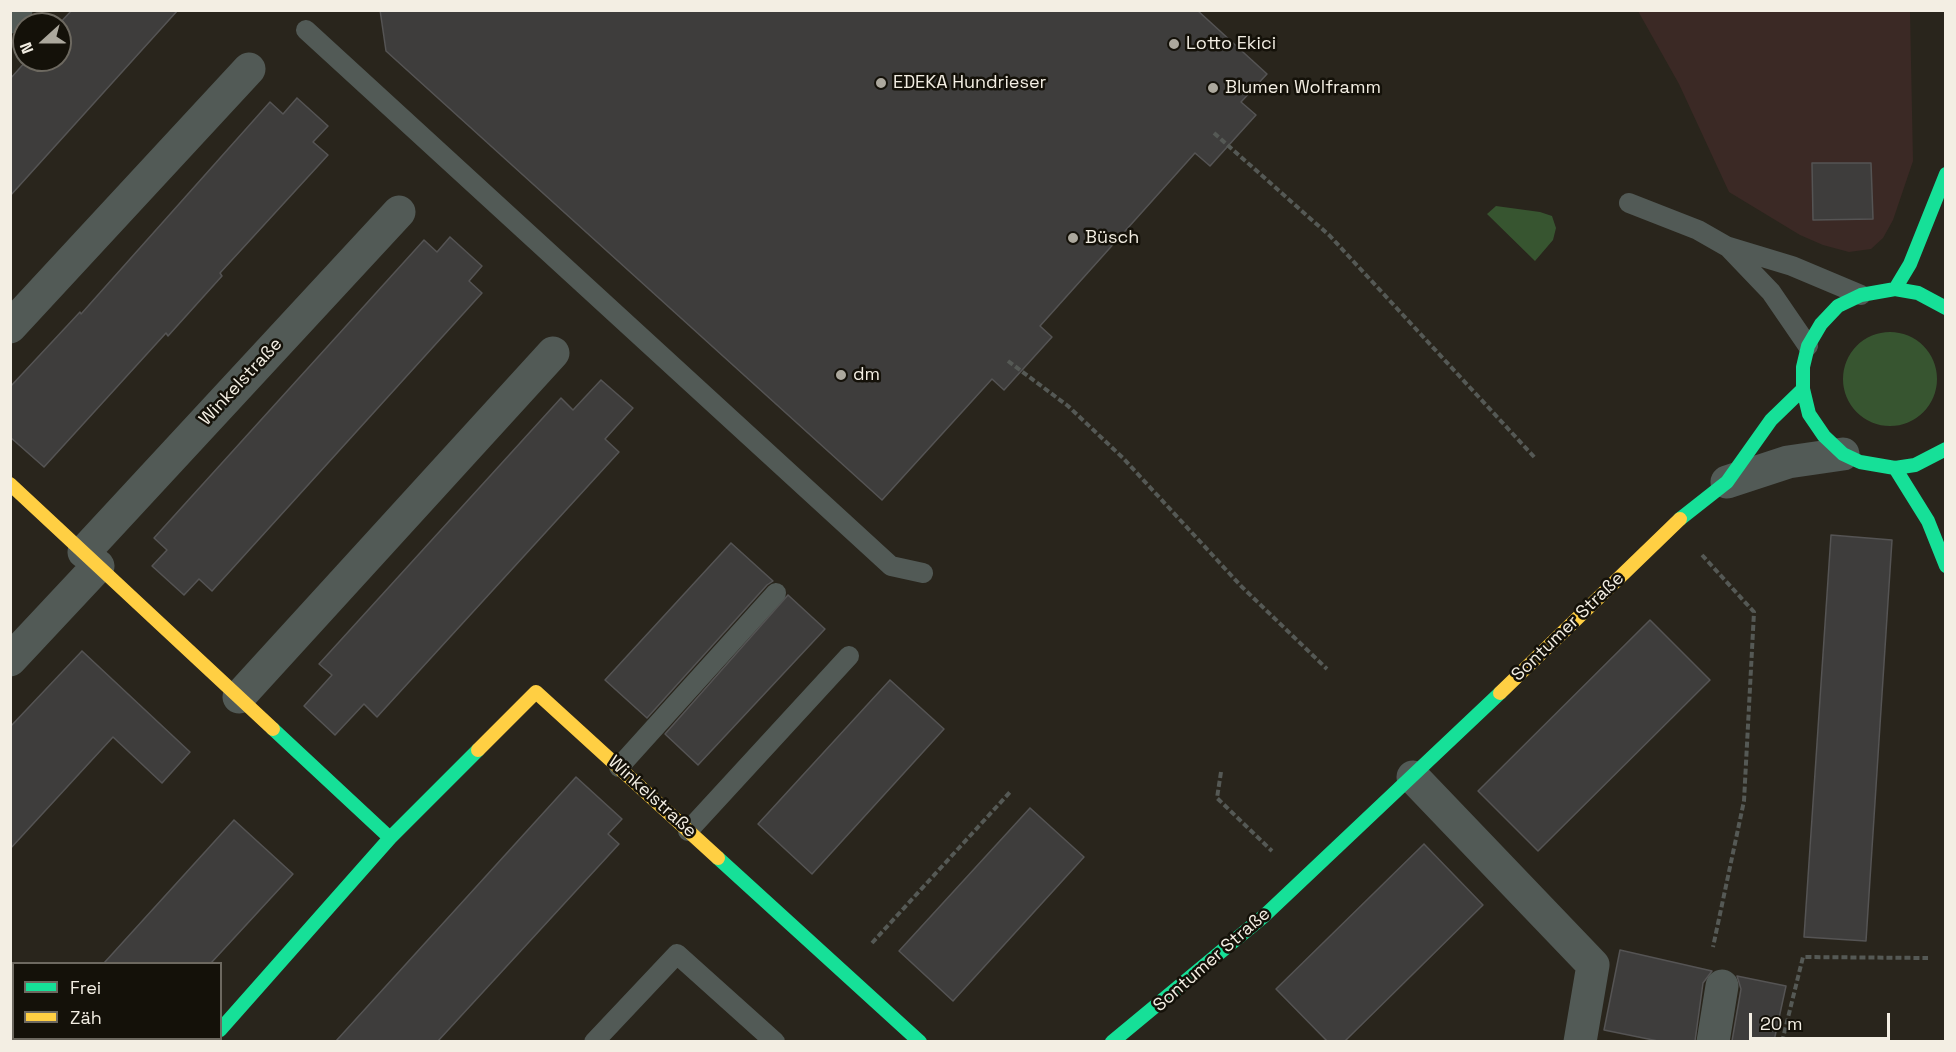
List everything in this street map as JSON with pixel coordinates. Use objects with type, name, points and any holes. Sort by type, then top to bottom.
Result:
[{"type":"street","points":[[10,17],[16,10]]},
{"type":"street","points":[[10,327],[249,69]]},
{"type":"street","points":[[1895,290],[1910,264],[1946,174]]},
{"type":"street","name":"Winkelstraße","points":[[10,660],[91,559],[399,212]]},
{"type":"street","points":[[1946,308],[1918,293],[1895,290],[1861,295],[1838,306],[1821,324],[1808,346],[1803,367],[1803,389],[1809,414],[1824,436],[1843,454],[1877,467],[1894,468],[1915,465],[1946,449]]},
{"type":"street","points":[[239,697],[553,352]]},
{"type":"street","name":"Sontumer Straße","points":[[1112,1041],[1246,932],[1413,777],[1683,516],[1727,482],[1771,420],[1803,389]]},
{"type":"street","name":"Sontumer Straße","points":[[1727,482],[1788,462],[1843,454]]},
{"type":"street","points":[[1894,468],[1928,521],[1946,566]]},
{"type":"street","points":[[10,484],[390,838]]},
{"type":"street","name":"Winkelstraße","points":[[222,1028],[390,838],[536,692],[920,1041]]},
{"type":"street","points":[[1413,777],[1593,965],[1580,1041]]},
{"type":"street","points":[[1713,1041],[1722,986]]},
{"type":"lane","points":[[306,30],[891,566],[923,573]]},
{"type":"lane","points":[[1629,203],[1698,230],[1726,246],[1792,266],[1861,295]]},
{"type":"lane","points":[[1726,246],[1771,292],[1808,346]]},
{"type":"lane","points":[[619,767],[777,593]]},
{"type":"lane","points":[[688,831],[849,656]]},
{"type":"lane","points":[[594,1041],[677,954],[775,1041]]},
{"type":"path","points":[[1214,133],[1330,236],[1536,459]]},
{"type":"path","points":[[1008,361],[1068,406],[1123,458],[1241,586],[1328,669]]},
{"type":"path","points":[[1699,552],[1754,612],[1744,801],[1708,972],[1722,986]]},
{"type":"path","points":[[1221,772],[1217,798],[1273,853]]},
{"type":"path","points":[[845,973],[1011,791]]},
{"type":"path","points":[[1782,1041],[1803,957],[1928,958]]},
{"type":"shaded area","points":[[1638,11],[1910,11],[1913,161],[1893,220],[1883,238],[1871,249],[1849,252],[1823,245],[1800,235],[1729,192],[1679,84]]},
{"type":"green space","points":[[1496,206],[1540,212],[1552,216],[1556,228],[1553,240],[1535,261],[1487,214]]},
{"type":"green space","points":[[1890,332],[1908,336],[1923,346],[1933,361],[1937,379],[1933,397],[1923,412],[1908,422],[1890,426],[1872,422],[1857,412],[1847,397],[1843,379],[1847,361],[1857,346],[1872,336]]},
{"type":"building","points":[[72,10],[178,10],[10,196],[10,79],[16,72],[72,72],[72,12],[70,12]]},
{"type":"building","points":[[380,10],[1197,10],[1267,74],[1241,102],[1256,115],[1210,166],[1195,153],[1040,326],[1052,337],[1004,390],[992,379],[882,500],[386,51]]},
{"type":"building","points":[[297,98],[328,126],[313,142],[328,155],[220,273],[222,276],[168,336],[166,333],[44,467],[10,437],[10,387],[80,312],[81,314],[270,102],[283,114]]},
{"type":"building","points":[[1812,163],[1871,163],[1873,219],[1813,220]]},
{"type":"building","points":[[450,237],[482,266],[469,281],[482,293],[212,591],[199,579],[184,595],[152,566],[167,550],[154,538],[424,240],[437,252]]},
{"type":"building","points":[[601,380],[633,408],[605,439],[619,452],[377,717],[364,704],[335,735],[304,706],[332,675],[319,664],[561,398],[573,410]]},
{"type":"building","points":[[1831,535],[1892,540],[1866,941],[1804,937]]},
{"type":"building","points":[[731,543],[773,581],[647,718],[605,680]]},
{"type":"building","points":[[788,595],[825,629],[698,765],[665,734]]},
{"type":"building","points":[[1650,620],[1710,680],[1538,851],[1478,791]]},
{"type":"building","points":[[82,651],[190,752],[162,783],[113,737],[10,849],[10,727]]},
{"type":"building","points":[[890,680],[944,729],[812,874],[758,824]]},
{"type":"building","points":[[576,777],[622,819],[608,834],[619,844],[438,1041],[336,1041]]},
{"type":"building","points":[[1030,808],[1084,857],[953,1001],[899,951]]},
{"type":"building","points":[[234,820],[293,874],[212,962],[105,962]]},
{"type":"building","points":[[1424,844],[1483,905],[1345,1041],[1327,1041],[1276,989]]},
{"type":"building","points":[[1620,950],[1712,971],[1703,983],[1695,1041],[1658,1041],[1604,1030]]},
{"type":"building","points":[[1737,976],[1786,986],[1774,1041],[1732,1041],[1741,989]]},
{"type":"traffic: fast","points":[[1895,289],[1910,264],[1946,174]]},
{"type":"traffic: fast","points":[[1946,308],[1918,293],[1895,289],[1861,295],[1838,306],[1821,324],[1808,346],[1803,367],[1803,389],[1809,414],[1824,436],[1843,454],[1860,462],[1895,468],[1915,465],[1946,449]]},
{"type":"traffic: fast","points":[[1680,519],[1727,482],[1771,420],[1803,389]]},
{"type":"traffic: fast","points":[[1895,468],[1928,521],[1946,566]]},
{"type":"traffic: fast","points":[[1112,1042],[1264,916],[1500,693]]},
{"type":"traffic: fast","points":[[273,729],[390,838]]},
{"type":"traffic: fast","points":[[222,1028],[390,838],[478,750]]},
{"type":"traffic: fast","points":[[718,858],[920,1042]]},
{"type":"traffic: slow","points":[[10,484],[273,729]]},
{"type":"traffic: slow","points":[[1500,693],[1680,519]]},
{"type":"traffic: slow","points":[[478,750],[536,692],[718,858]]},
{"type":"place","name":"Lotto Ekici","points":[[1174,44]]},
{"type":"place","name":"EDEKA Hundrieser","points":[[881,83]]},
{"type":"place","name":"Blumen Wolframm","points":[[1213,88]]},
{"type":"place","name":"Büsch","points":[[1073,238]]},
{"type":"place","name":"dm","points":[[841,375]]}]
